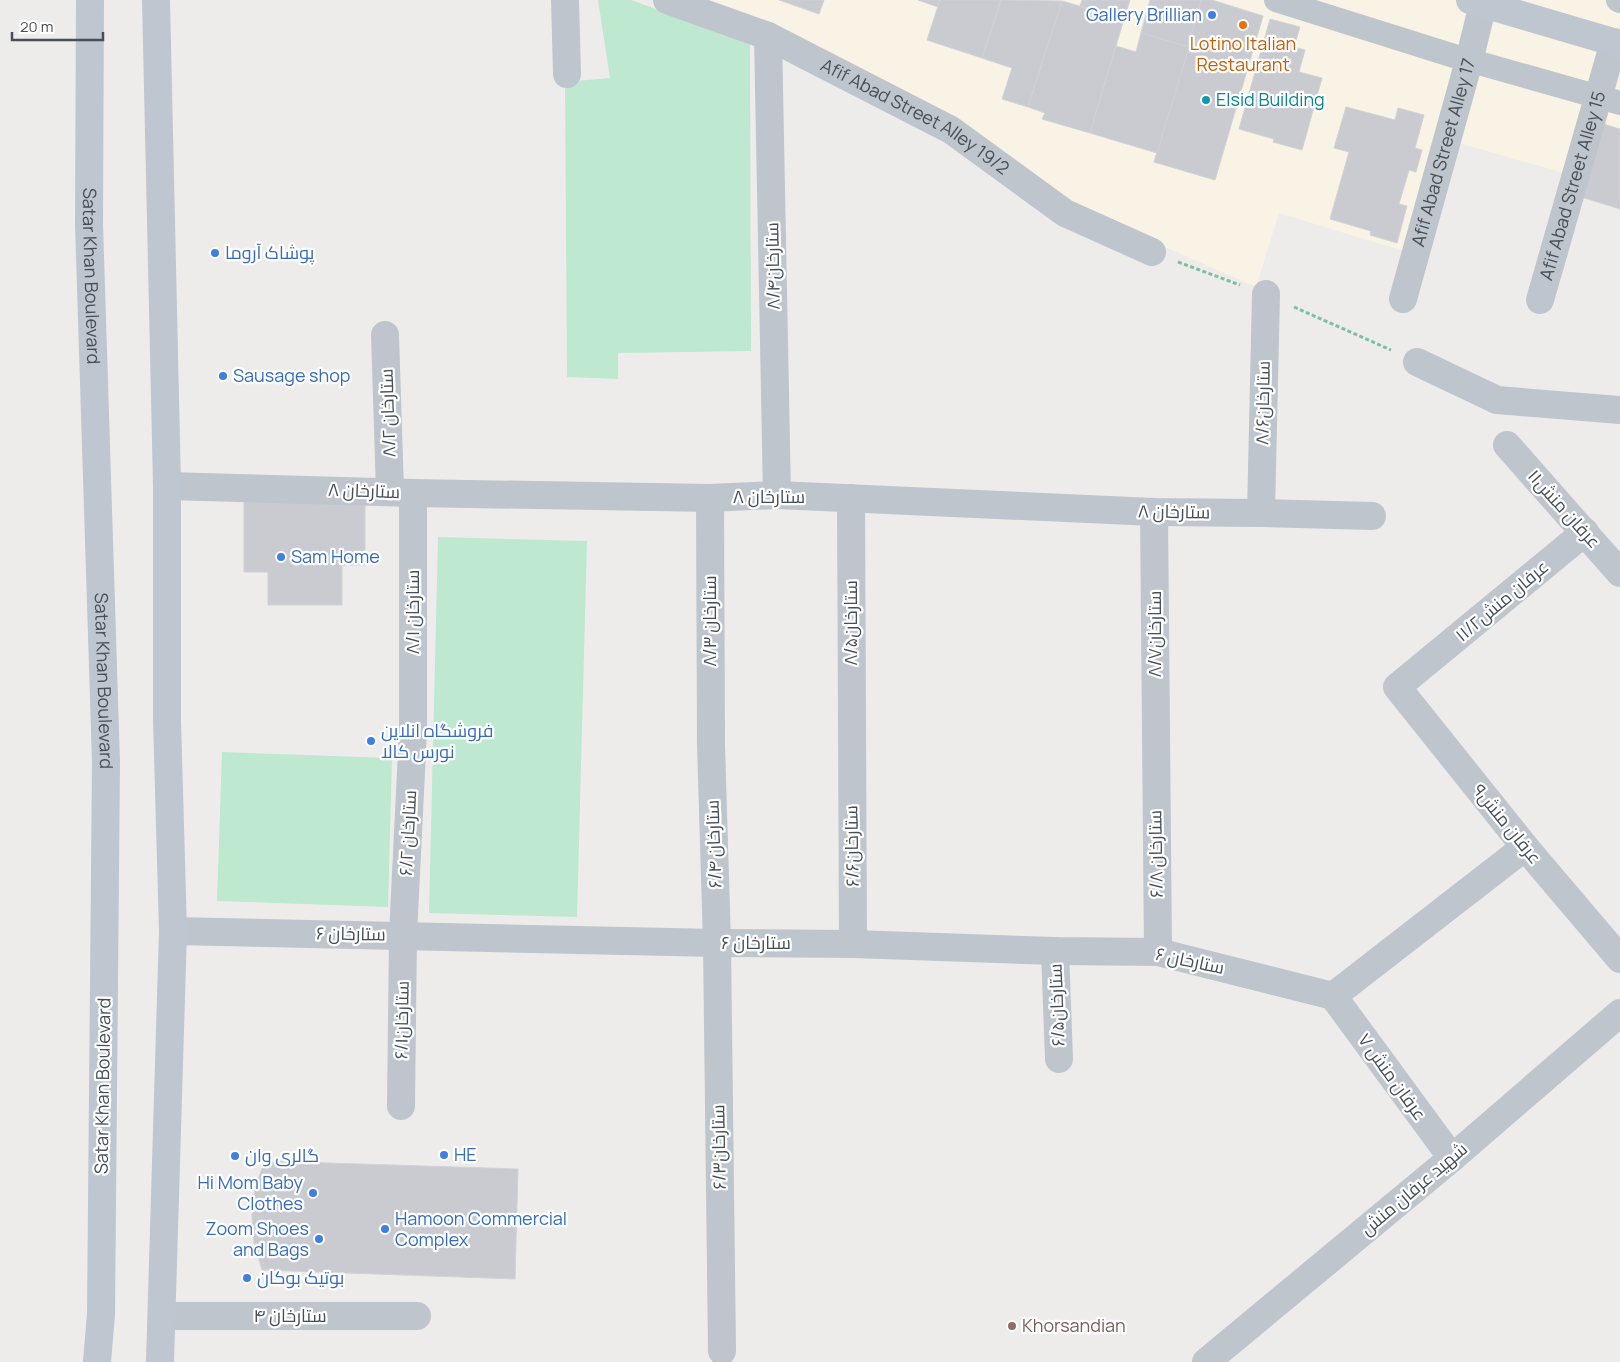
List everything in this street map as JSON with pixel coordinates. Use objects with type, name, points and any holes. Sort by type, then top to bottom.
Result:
[{"type":"main road","name":"Satar Khan Boulevard","points":[[90,0],[89,224],[106,762],[101,1314],[97,1362]]},
{"type":"main road","points":[[156,0],[167,486],[167,720],[173,932],[160,1362]]},
{"type":"main road","points":[[1477,2],[1617,43]]},
{"type":"street","points":[[565,0],[567,74]]},
{"type":"street","name":"Afif Abad Street Alley 19/2","points":[[667,0],[768,36],[951,130],[1065,213],[1152,252]]},
{"type":"street","points":[[1276,0],[1469,61],[1609,100]]},
{"type":"street","name":"Afif Abad Street Alley 17","points":[[1403,299],[1469,61],[1477,2]]},
{"type":"street","name":"ستارخان۸/۴","points":[[768,36],[777,495]]},
{"type":"street","name":"Afif Abad Street Alley 15","points":[[1540,300],[1609,100],[1617,43]]},
{"type":"street","name":"ستارخان۸/۶","points":[[1261,513],[1266,294]]},
{"type":"street","name":"ستارخان ۸/۲","points":[[385,335],[402,492]]},
{"type":"street","points":[[1417,362],[1497,400],[1620,410]]},
{"type":"street","name":"عرفان منش۱۱","points":[[1507,445],[1620,573]]},
{"type":"street","name":"ستارخان ۸","points":[[167,486],[710,498],[777,495],[1154,512],[1372,516]]},
{"type":"street","name":"ستارخان ۸/۱","points":[[402,492],[413,731]]},
{"type":"street","name":"ستارخان ۸/۳","points":[[710,498],[710,745]]},
{"type":"street","name":"ستارخان۸/۵","points":[[851,498],[851,748]]},
{"type":"street","name":"ستارخان۸/۷","points":[[1154,512],[1155,755]]},
{"type":"street","name":"عرفان منش۱۱/۲","points":[[1397,687],[1585,532]]},
{"type":"street","name":"عرفان منش۹","points":[[1397,687],[1524,847],[1620,959]]},
{"type":"street","name":"ستارخان ۶/۲","points":[[403,935],[413,731]]},
{"type":"street","name":"ستارخان ۶/۴","points":[[710,745],[717,943]]},
{"type":"street","name":"ستارخان۶/۶","points":[[851,748],[853,944]]},
{"type":"street","name":"ستارخان ۶/۸","points":[[1155,755],[1158,952]]},
{"type":"street","points":[[1333,996],[1524,847]]},
{"type":"street","name":"ستارخان ۶","points":[[173,932],[853,944],[1055,951],[1158,952],[1333,996]]},
{"type":"street","name":"ستارخان۶/۱","points":[[401,1106],[403,935]]},
{"type":"street","name":"ستارخان۶/۳","points":[[717,943],[722,1350]]},
{"type":"street","name":"ستارخان۶/۵","points":[[1055,951],[1059,1059]]},
{"type":"street","name":"عرفان منش ۷","points":[[1333,996],[1452,1158]]},
{"type":"street","name":"شهید عرفان منش","points":[[1206,1362],[1452,1158],[1620,1013]]},
{"type":"street","name":"۴ ستارخان","points":[[162,1316],[418,1316]]},
{"type":"shaded area","points":[[673,0],[1620,0],[1620,209],[1581,197],[1564,173],[1459,143],[1420,256],[1279,213],[1256,287],[1065,203]]},
{"type":"green space","points":[[598,0],[631,0],[750,43],[751,351],[618,353],[618,379],[567,377],[565,82],[610,78]]},
{"type":"green space","points":[[438,537],[587,541],[577,917],[429,913]]},
{"type":"green space","points":[[222,752],[392,758],[388,907],[217,901]]},
{"type":"building","points":[[779,0],[824,0],[819,14]]},
{"type":"building","points":[[918,0],[940,0],[938,7]]},
{"type":"building","points":[[940,0],[1001,0],[982,58],[927,40]]},
{"type":"building","points":[[1001,0],[1062,1],[1028,107],[1002,99],[1012,68],[982,58]]},
{"type":"building","points":[[1082,0],[1130,0],[1124,19],[1080,6]]},
{"type":"building","points":[[1150,0],[1201,0],[1189,47],[1141,33]]},
{"type":"building","name":"Elsid Building","points":[[1201,0],[1212,0],[1263,16],[1215,180],[1154,162]]},
{"type":"building","points":[[1062,1],[1124,19],[1090,133],[1042,119],[1045,113],[1028,107]]},
{"type":"building","points":[[1270,19],[1300,27],[1294,47],[1305,50],[1299,72],[1322,78],[1302,150],[1273,142],[1274,139],[1239,129]]},
{"type":"building","points":[[1141,33],[1189,47],[1157,153],[1090,133],[1116,46],[1136,52]]},
{"type":"building","points":[[1346,107],[1395,120],[1398,108],[1424,115],[1415,148],[1422,150],[1416,172],[1409,170],[1399,204],[1407,206],[1397,243],[1370,235],[1371,231],[1330,219],[1349,152],[1334,148]]},
{"type":"building","points":[[1603,124],[1620,129],[1620,209],[1581,197]]},
{"type":"building","points":[[244,502],[365,502],[365,565],[342,565],[342,605],[268,605],[268,572],[244,572]]},
{"type":"building","name":"Hamoon Commercial Complex","points":[[265,1161],[518,1169],[515,1279],[262,1270],[254,1243],[252,1215],[255,1187]]},
{"type":"place","name":"Gallery Brillian","points":[[1212,15]]},
{"type":"place","name":"Lotino Italian Restaurant","points":[[1243,25]]},
{"type":"place","name":"Elsid Building","points":[[1206,100]]},
{"type":"place","name":"پوشاک آروما","points":[[215,253]]},
{"type":"place","name":"Sausage shop","points":[[223,376]]},
{"type":"place","name":"Sam Home","points":[[281,557]]},
{"type":"place","name":"فروشگاه انلاین نورس کالا","points":[[371,741]]},
{"type":"place","name":"HE","points":[[444,1155]]},
{"type":"place","name":"گالری وان","points":[[235,1156]]},
{"type":"place","name":"Hi Mom Baby Clothes","points":[[313,1193]]},
{"type":"place","name":"Hamoon Commercial Complex","points":[[385,1229]]},
{"type":"place","name":"Zoom Shoes and Bags","points":[[319,1239]]},
{"type":"place","name":"بوتیک بوکان","points":[[247,1278]]},
{"type":"place","name":"Khorsandian","points":[[1012,1326]]}]
